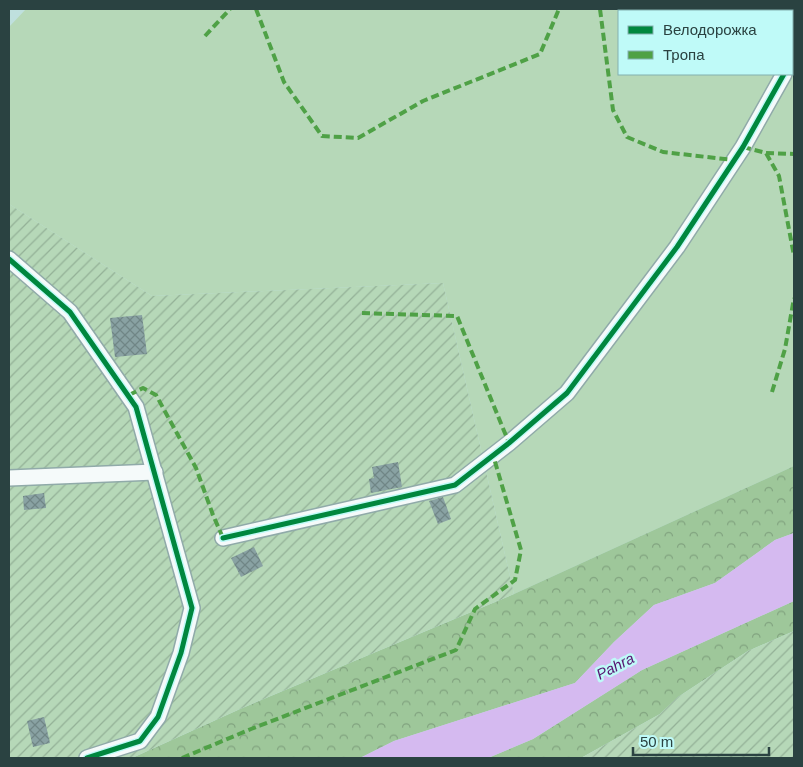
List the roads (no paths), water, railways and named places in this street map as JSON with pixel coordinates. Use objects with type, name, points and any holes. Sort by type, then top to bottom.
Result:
[{"type":"street","points":[[223,538],[455,485],[509,443],[567,393],[677,247],[743,147],[783,75]]},
{"type":"street","points":[[9,259],[70,312],[136,406],[192,608],[181,653],[158,717],[140,741],[87,758]]},
{"type":"street","points":[[9,478],[155,472]]},
{"type":"water","name":"Pahra","points":[[794,533],[794,601],[642,670],[533,739],[488,758],[360,758],[394,741],[575,683],[614,642],[654,605],[715,583],[775,540]]}]
